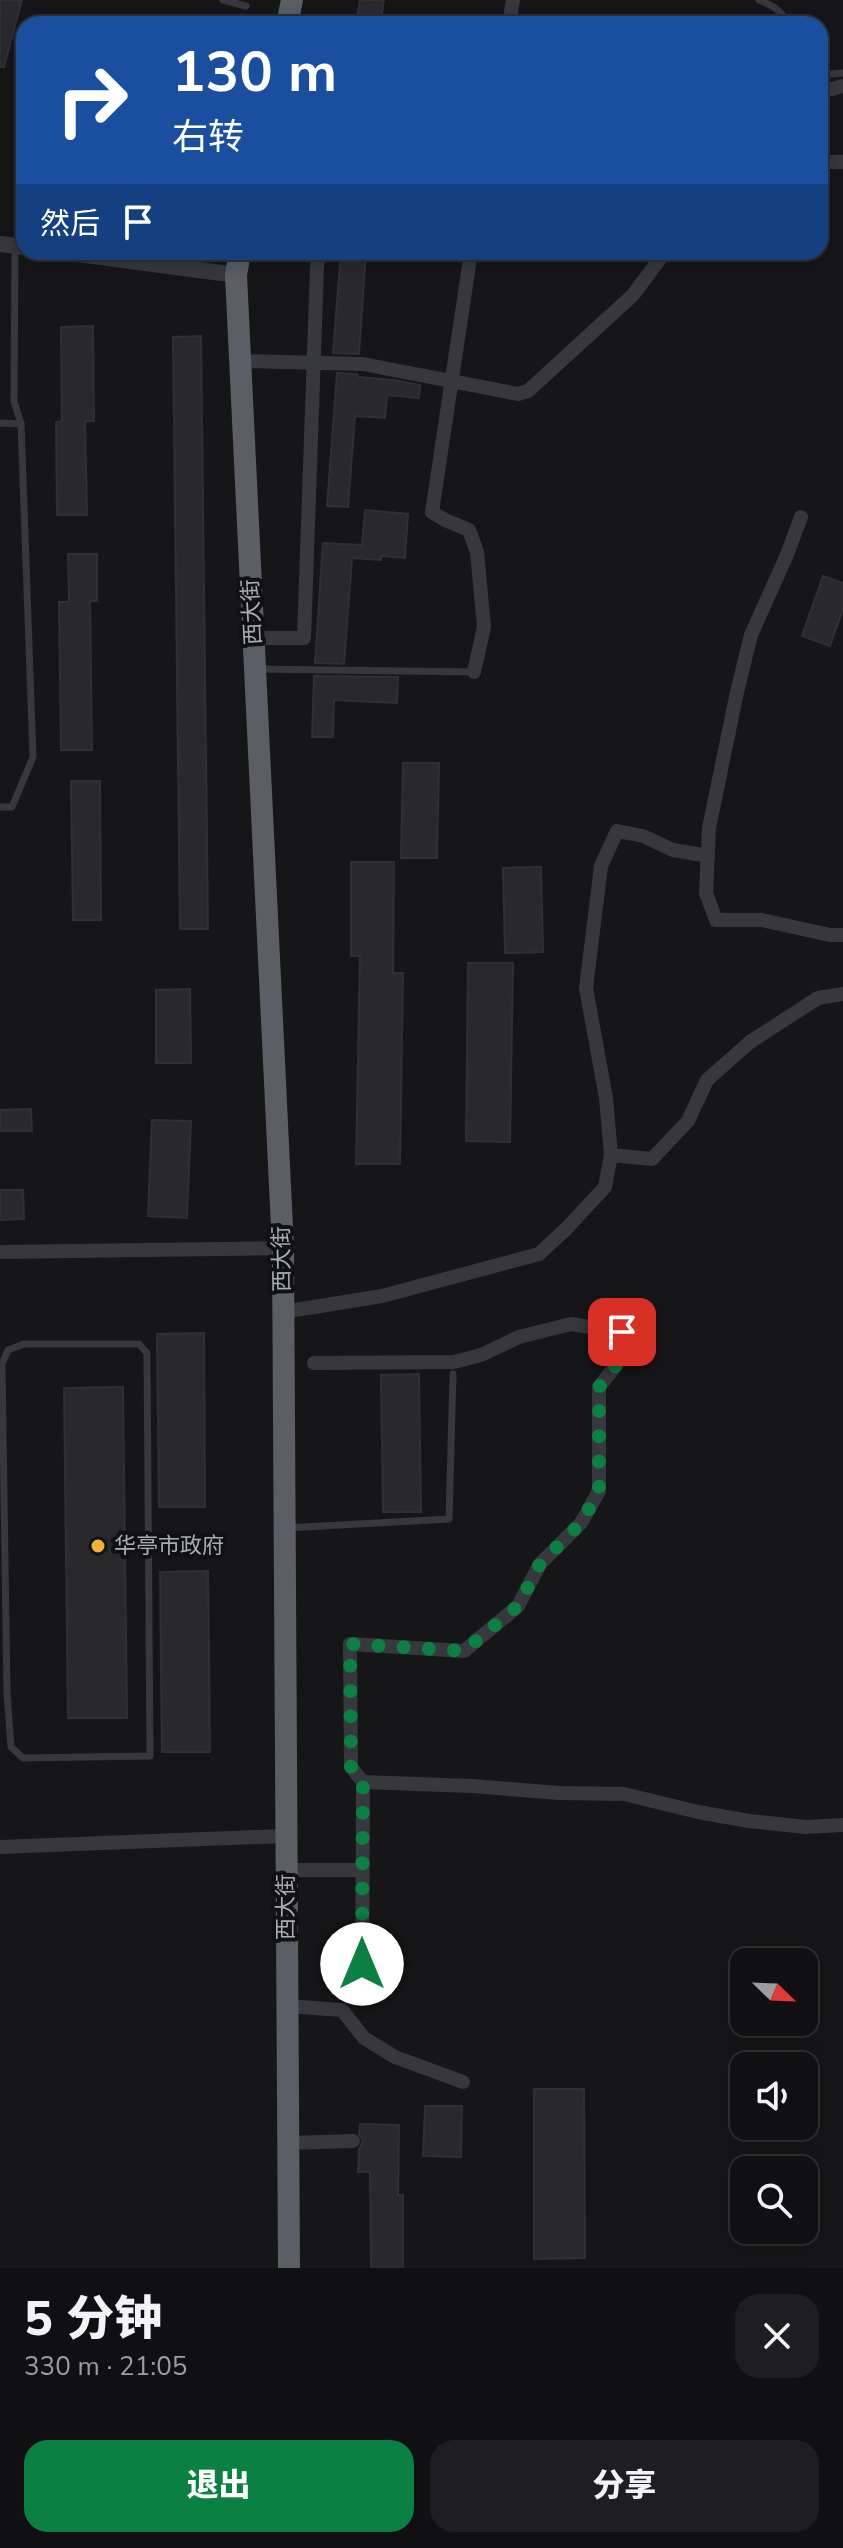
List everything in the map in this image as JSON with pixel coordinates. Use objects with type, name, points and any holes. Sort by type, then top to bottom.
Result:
[{"type":"highway","name":"西大街","points":[[239,260],[236,275],[283,1248],[289,2268]]},
{"type":"street","points":[[123,260],[236,275]]},
{"type":"street","points":[[253,638],[304,638],[319,260]]},
{"type":"street","points":[[470,260],[432,512],[469,530],[477,552],[484,627],[474,672]]},
{"type":"street","points":[[240,361],[363,364],[518,394],[528,391],[633,295],[659,260]]},
{"type":"street","points":[[801,517],[751,635],[709,828],[706,893],[716,920],[762,920],[843,935]]},
{"type":"street","points":[[283,1312],[382,1296],[539,1254],[566,1229],[605,1187],[611,1155],[606,1098],[586,988],[601,866],[617,831],[643,836],[673,850],[708,856]]},
{"type":"street","points":[[611,1155],[652,1159],[688,1121],[707,1080],[750,1042],[818,998],[843,994]]},
{"type":"street","points":[[0,1252],[283,1248]]},
{"type":"street","points":[[314,1363],[454,1362],[481,1355],[519,1337],[571,1324],[622,1332],[627,1344],[621,1359],[599,1387],[599,1491],[581,1523],[540,1564],[518,1606],[464,1651],[350,1644],[351,1767],[363,1782],[362,1995]]},
{"type":"street","points":[[363,1782],[624,1794],[749,1821],[806,1827],[843,1825]]},
{"type":"street","points":[[0,1847],[285,1836]]},
{"type":"street","points":[[286,1870],[362,1870]]},
{"type":"street","points":[[287,2006],[342,2010],[364,2038],[395,2057],[463,2082]]},
{"type":"street","points":[[288,2143],[353,2141]]},
{"type":"lane","points":[[223,0],[246,6]]},
{"type":"lane","points":[[759,0],[774,6],[783,16]]},
{"type":"lane","points":[[0,807],[12,807],[33,757],[21,424],[14,401],[13,245]]},
{"type":"lane","points":[[0,423],[21,424]]},
{"type":"lane","points":[[255,668],[474,672]]},
{"type":"lane","points":[[24,1344],[139,1344],[147,1353],[150,1756],[23,1758],[11,1747],[4,1692],[0,1413],[2,1364],[8,1350],[24,1344]]},
{"type":"lane","points":[[284,1528],[449,1519],[453,1374]]},
{"type":"building","points":[[0,0],[22,0],[4,67],[0,67]]},
{"type":"building","points":[[360,0],[384,0],[381,16],[357,16]]},
{"type":"building","points":[[340,260],[365,260],[359,354],[333,353]]},
{"type":"building","points":[[93,326],[94,421],[85,421],[87,515],[57,515],[56,422],[62,421],[61,327]]},
{"type":"building","points":[[201,336],[208,929],[180,929],[173,337]]},
{"type":"building","points":[[337,373],[420,385],[419,398],[387,395],[385,418],[355,416],[348,507],[327,506]]},
{"type":"building","points":[[365,510],[408,514],[405,558],[352,558],[344,664],[315,663],[323,543],[362,545]]},
{"type":"building","points":[[68,554],[97,554],[97,601],[90,601],[92,750],[61,750],[59,602],[69,602]]},
{"type":"building","points":[[823,576],[843,583],[843,609],[830,646],[802,636]]},
{"type":"building","points":[[314,676],[398,677],[397,703],[334,700],[333,737],[312,737]]},
{"type":"building","points":[[403,763],[439,763],[437,858],[401,858]]},
{"type":"building","points":[[71,781],[100,781],[101,920],[73,920]]},
{"type":"building","points":[[351,862],[394,862],[393,973],[403,973],[400,1164],[356,1164],[360,956],[351,956]]},
{"type":"building","points":[[541,867],[543,952],[505,953],[503,868]]},
{"type":"building","points":[[468,963],[513,963],[510,1142],[466,1141]]},
{"type":"building","points":[[190,989],[191,1063],[156,1063],[156,990]]},
{"type":"building","points":[[31,1109],[32,1131],[0,1131],[0,1110]]},
{"type":"building","points":[[152,1120],[191,1121],[187,1218],[148,1216]]},
{"type":"building","points":[[0,1190],[23,1190],[24,1219],[0,1220]]},
{"type":"building","points":[[204,1333],[205,1507],[159,1507],[157,1334]]},
{"type":"building","points":[[419,1374],[421,1512],[383,1512],[381,1375]]},
{"type":"building","points":[[123,1387],[127,1718],[68,1718],[64,1388]]},
{"type":"building","points":[[208,1571],[210,1752],[162,1752],[160,1572]]},
{"type":"building","points":[[534,2089],[584,2089],[585,2258],[534,2259]]},
{"type":"building","points":[[425,2106],[462,2106],[461,2157],[423,2156]]},
{"type":"building","points":[[360,2124],[399,2125],[398,2195],[403,2195],[403,2268],[371,2268],[370,2172],[358,2172],[359,2149],[363,2141],[359,2134]]},
{"type":"place","name":"华亭市政府","points":[[98,1546]]},
{"type":"route","points":[[362,1964],[363,1782],[351,1767],[350,1644],[464,1651],[518,1606],[540,1564],[581,1523],[599,1491],[599,1387],[621,1359],[627,1344],[622,1332]]}]
